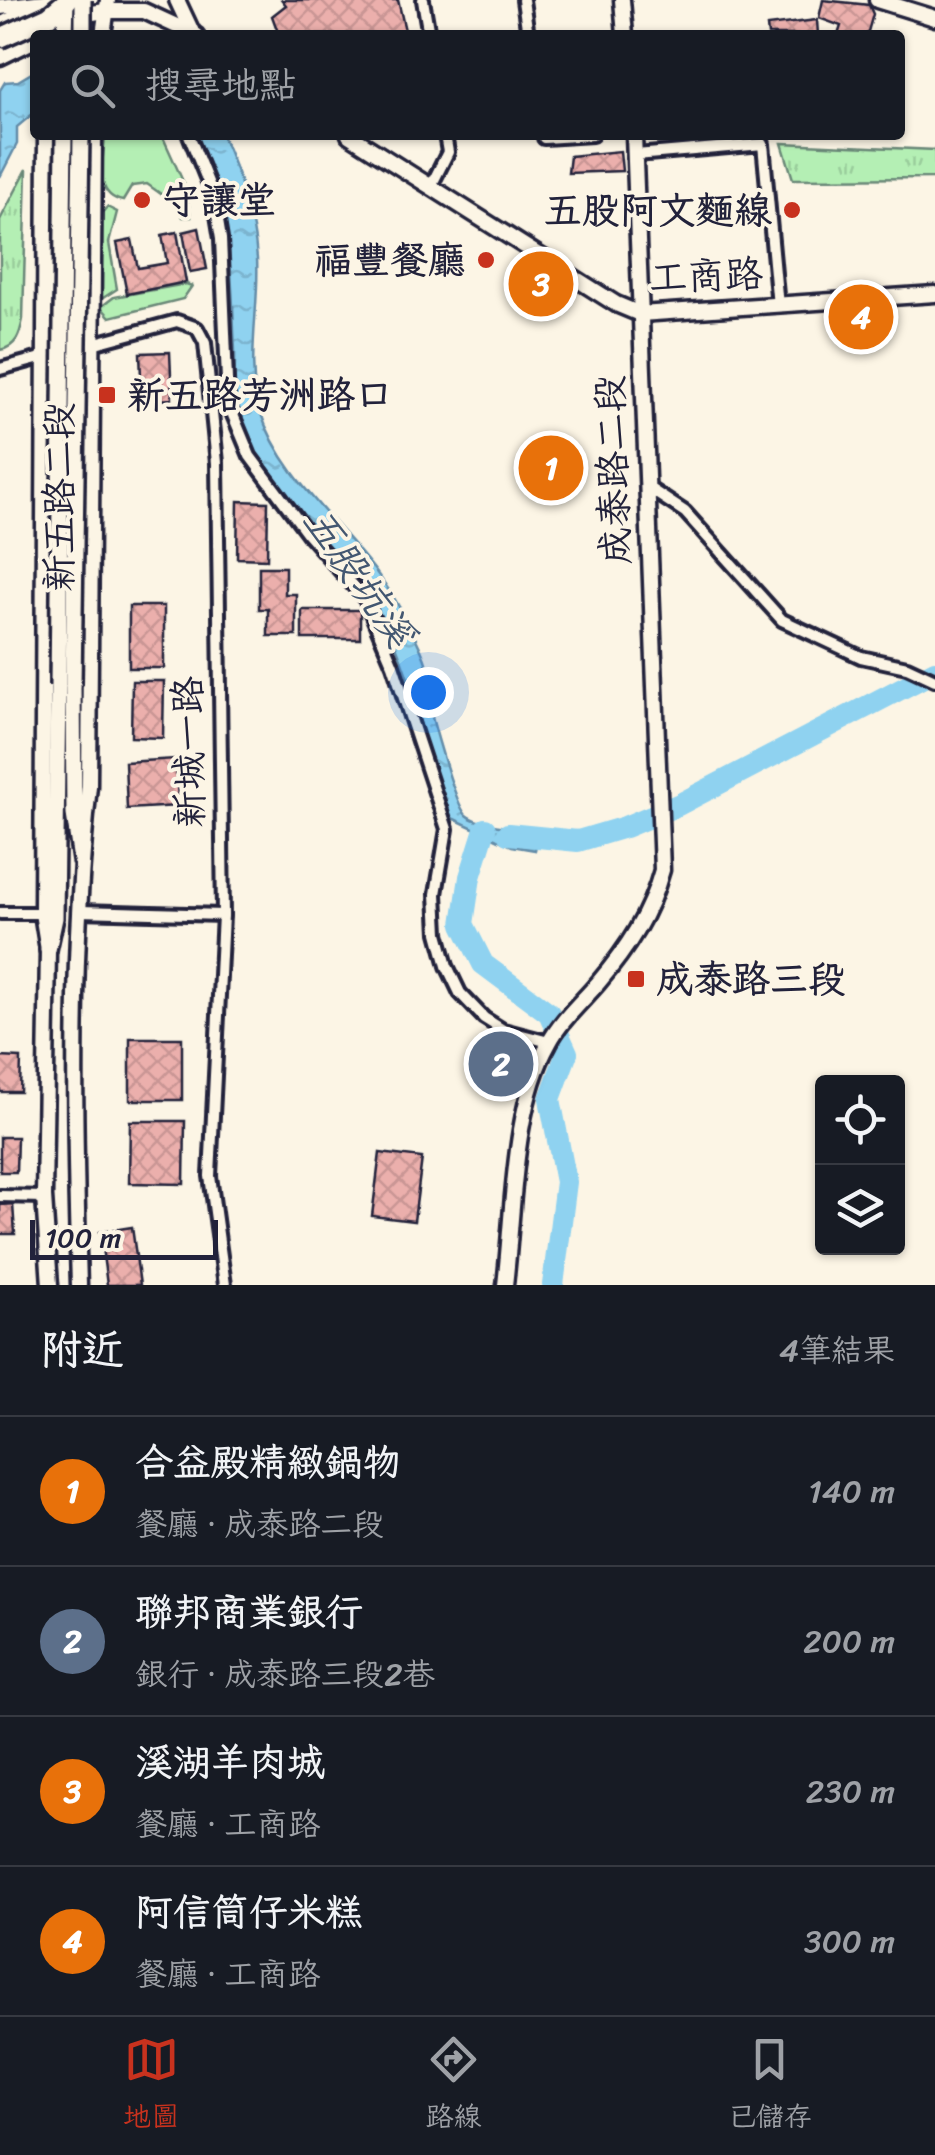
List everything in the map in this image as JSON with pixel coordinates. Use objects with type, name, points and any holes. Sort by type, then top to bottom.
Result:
[{"type":"highway","points":[[0,38],[50,16],[65,4]]},
{"type":"main road","points":[[83,0],[83,30]]},
{"type":"main road","points":[[177,0],[192,30]]},
{"type":"main road","points":[[622,0],[625,30]]},
{"type":"main road","points":[[877,0],[935,18]]},
{"type":"main road","points":[[0,7],[40,3],[107,6],[144,11],[187,30]]},
{"type":"main road","points":[[0,25],[40,3]]},
{"type":"main road","points":[[40,3],[42,30]]},
{"type":"main road","points":[[46,30],[65,4]]},
{"type":"main road","points":[[65,4],[66,30]]},
{"type":"main road","points":[[0,57],[30,42]]},
{"type":"main road","name":"新五路二段","points":[[46,140],[42,913],[48,950],[44,1198],[50,1285]]},
{"type":"main road","name":"新五路二段","points":[[64,140],[66,685],[80,860]]},
{"type":"main road","name":"新五路二段","points":[[48,950],[56,918],[66,685],[81,140]]},
{"type":"main road","name":"新五路二段","points":[[80,1285],[80,860],[88,786],[94,140]]},
{"type":"main road","name":"工商路","points":[[356,140],[616,304],[640,314],[935,294]]},
{"type":"main road","name":"成泰路二段","points":[[549,1042],[630,942],[652,905],[662,870],[634,140]]},
{"type":"main road","points":[[45,212],[56,224],[76,226],[92,210]]},
{"type":"main road","points":[[46,280],[60,251],[71,246],[86,258],[90,282]]},
{"type":"main road","points":[[505,1285],[527,1102],[549,1042]]},
{"type":"main road","points":[[42,1285],[45,1250]]},
{"type":"street","points":[[423,0],[428,30]]},
{"type":"street","points":[[523,0],[527,30]]},
{"type":"street","points":[[191,140],[214,197],[221,238],[228,403],[250,456],[308,534],[365,599],[393,664],[447,829],[436,894],[438,933],[447,966],[460,992],[484,1018],[503,1030],[549,1042]]},
{"type":"street","points":[[431,186],[448,152],[446,140]]},
{"type":"street","points":[[636,155],[763,144],[778,306]]},
{"type":"street","name":"新城一路","points":[[92,344],[177,321],[197,328],[204,343],[217,463],[222,915],[210,1176],[226,1285]]},
{"type":"street","points":[[0,368],[92,344]]},
{"type":"street","points":[[646,487],[685,512],[782,620],[861,657],[914,670],[935,680]]},
{"type":"street","points":[[80,911],[222,915]]},
{"type":"street","points":[[0,913],[42,913]]},
{"type":"street","points":[[0,1196],[44,1198]]},
{"type":"green space","points":[[105,140],[164,140],[186,188],[191,217],[183,217],[175,204],[147,184],[132,186],[123,201],[113,197],[103,184]]},
{"type":"green space","points":[[782,143],[935,150],[935,178],[793,179]]},
{"type":"green space","points":[[27,169],[23,319],[14,343],[0,350],[0,220]]},
{"type":"green space","points":[[107,207],[117,212],[109,243],[117,289],[100,300],[101,214]]},
{"type":"green space","points":[[192,286],[183,299],[110,317],[101,307],[114,297]]},
{"type":"water","points":[[30,74],[30,116],[17,127],[17,144],[0,177],[0,90],[5,82],[18,81]]},
{"type":"water","points":[[197,140],[224,140],[249,211],[257,259],[254,374],[260,411],[273,440],[289,468],[373,568],[416,639],[427,665],[426,686],[436,732],[466,815],[489,824],[539,832],[535,850],[512,846],[452,818],[433,770],[405,670],[385,623],[348,570],[284,495],[249,441],[234,397],[228,240],[217,185]]},
{"type":"building","points":[[282,0],[398,0],[405,30],[277,30],[272,16],[286,5]]},
{"type":"building","points":[[823,0],[869,5],[873,14],[868,30],[840,30],[841,26],[819,18]]},
{"type":"building","points":[[817,20],[818,30],[767,30],[767,26]]},
{"type":"building","points":[[620,151],[622,171],[568,173],[570,156]]},
{"type":"building","points":[[199,228],[207,269],[190,272],[183,232]]},
{"type":"building","points":[[177,232],[186,282],[127,294],[117,243],[132,240],[138,268],[167,263],[162,235]]},
{"type":"building","points":[[170,352],[172,399],[142,401],[140,353]]},
{"type":"building","points":[[238,501],[268,502],[267,559],[237,558]]},
{"type":"building","points":[[259,567],[285,567],[285,594],[296,594],[296,636],[268,636],[268,609],[259,609]]},
{"type":"building","points":[[129,606],[164,606],[164,668],[129,668]]},
{"type":"building","points":[[302,610],[360,610],[360,639],[302,639]]},
{"type":"building","points":[[132,681],[164,681],[163,738],[131,737]]},
{"type":"building","points":[[176,759],[178,806],[127,809],[125,762]]},
{"type":"building","points":[[130,1038],[182,1038],[182,1100],[130,1100]]},
{"type":"building","points":[[0,1057],[21,1058],[20,1092],[0,1092]]},
{"type":"building","points":[[130,1121],[185,1121],[184,1184],[129,1183]]},
{"type":"building","points":[[0,1137],[17,1137],[16,1172],[0,1172]]},
{"type":"building","points":[[380,1153],[422,1158],[414,1221],[372,1216]]},
{"type":"building","points":[[13,1204],[15,1234],[0,1234],[0,1205]]},
{"type":"building","points":[[132,1227],[140,1285],[107,1285],[100,1232]]},
{"type":"waterway","name":"五股坑溪","points":[[508,834],[578,841],[625,827],[678,805],[935,671]]},
{"type":"waterway","points":[[485,829],[470,877],[463,924],[483,964],[549,1013],[567,1053],[550,1099],[566,1182],[553,1285]]},
{"type":"place","name":"守讓堂","points":[[142,200]]},
{"type":"place","name":"五股阿文麵線","points":[[792,210]]},
{"type":"place","name":"福豐餐廳","points":[[486,260]]},
{"type":"place","name":"溪湖羊肉城","points":[[541,284]]},
{"type":"place","name":"阿信筒仔米糕","points":[[861,317]]},
{"type":"place","name":"新五路芳洲路口","points":[[107,395]]},
{"type":"place","name":"合益殿精緻鍋物","points":[[551,468]]},
{"type":"place","name":"成泰路三段","points":[[636,979]]},
{"type":"place","name":"聯邦商業銀行","points":[[501,1064]]}]
